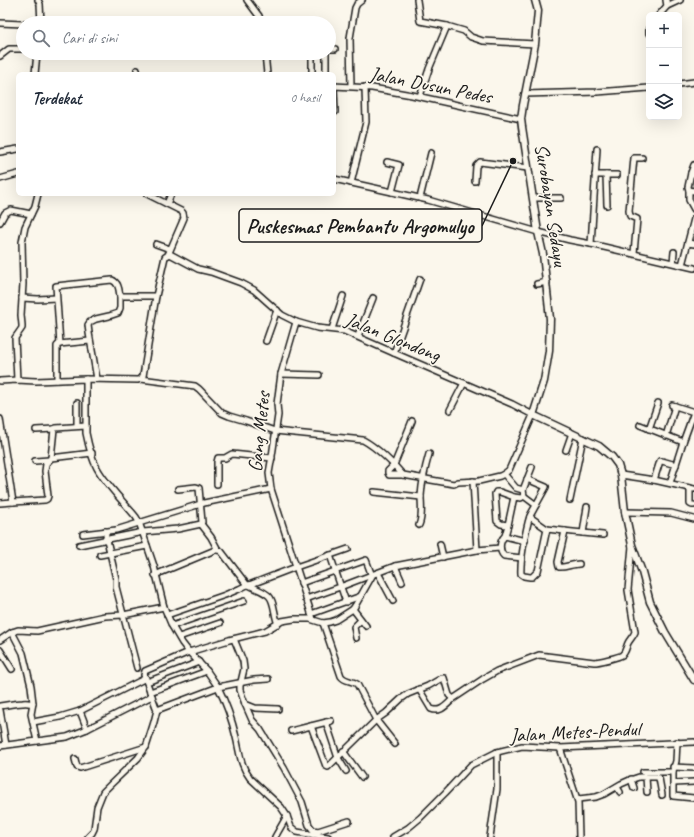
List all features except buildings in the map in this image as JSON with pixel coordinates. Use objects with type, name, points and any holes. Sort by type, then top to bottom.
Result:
[{"type":"main road","name":"Surobayan Sedayu","points":[[533,415],[544,381],[549,351],[550,320],[543,254],[538,232],[521,119],[535,44],[538,11],[535,0]]},
{"type":"main road","name":"Jalan Glondong","points":[[533,415],[599,446],[612,457],[618,466],[621,474],[632,545],[642,572],[650,602],[665,632],[694,680]]},
{"type":"street","points":[[38,0],[40,4],[41,16]]},
{"type":"street","points":[[247,0],[259,16]]},
{"type":"street","points":[[351,86],[350,38],[355,8],[362,0]]},
{"type":"street","points":[[416,0],[420,20],[464,31],[471,37],[483,41],[535,44]]},
{"type":"street","points":[[661,12],[667,3],[680,0]]},
{"type":"street","points":[[0,23],[16,24]]},
{"type":"street","points":[[420,96],[429,69],[447,26]]},
{"type":"street","points":[[0,56],[9,49],[16,49]]},
{"type":"street","points":[[35,72],[36,60]]},
{"type":"street","points":[[266,60],[267,72]]},
{"type":"street","points":[[312,60],[312,72]]},
{"type":"street","points":[[326,60],[326,72]]},
{"type":"street","points":[[682,84],[694,82]]},
{"type":"street","name":"Jalan Dusun Pedes","points":[[336,86],[365,87],[420,96],[521,119]]},
{"type":"street","points":[[351,183],[366,122],[365,87]]},
{"type":"street","points":[[526,94],[596,92],[646,88]]},
{"type":"street","points":[[0,152],[16,149]]},
{"type":"street","points":[[591,244],[597,149]]},
{"type":"street","points":[[420,198],[431,153]]},
{"type":"street","points":[[634,253],[637,220],[629,214],[630,196],[634,158],[642,158]]},
{"type":"street","points":[[388,162],[399,165],[392,192]]},
{"type":"street","points":[[475,181],[476,166],[480,162],[528,168]]},
{"type":"street","points":[[694,165],[693,174],[688,187],[691,191],[689,200],[694,209]]},
{"type":"street","points":[[0,179],[16,175]]},
{"type":"street","points":[[595,175],[617,175]]},
{"type":"street","points":[[606,175],[607,205]]},
{"type":"street","points":[[336,179],[420,198],[570,240],[634,253],[694,268]]},
{"type":"street","points":[[16,380],[15,338],[22,328],[22,242],[25,227],[35,206],[38,196]]},
{"type":"street","points":[[141,379],[143,376],[156,296],[165,257],[168,255],[184,216],[182,212],[151,196]]},
{"type":"street","points":[[167,204],[171,196]]},
{"type":"street","points":[[533,198],[561,198]]},
{"type":"street","points":[[0,222],[5,213],[11,210],[31,214]]},
{"type":"street","points":[[682,265],[694,219]]},
{"type":"street","points":[[688,243],[694,244]]},
{"type":"street","points":[[156,244],[170,249]]},
{"type":"street","points":[[673,262],[674,252]]},
{"type":"street","name":"Jalan Glondong","points":[[168,255],[173,255],[198,268],[241,283],[254,290],[282,315],[296,322],[317,328],[344,331],[358,336],[394,354],[512,404],[533,415]]},
{"type":"street","points":[[394,354],[420,279]]},
{"type":"street","points":[[60,344],[56,286],[112,280],[115,281],[118,285],[120,296],[120,308],[118,313],[96,319],[88,325],[97,380]]},
{"type":"street","points":[[537,284],[547,282]]},
{"type":"street","points":[[120,296],[156,296]]},
{"type":"street","points":[[332,329],[343,296]]},
{"type":"street","points":[[22,298],[56,298]]},
{"type":"street","points":[[358,336],[373,298]]},
{"type":"street","points":[[266,341],[277,310]]},
{"type":"street","name":"Gang Metes","points":[[296,322],[281,374],[277,404],[278,415],[269,473],[271,489],[312,616]]},
{"type":"street","points":[[57,380],[56,346],[60,344],[90,341]]},
{"type":"street","points":[[281,374],[319,375]]},
{"type":"street","points":[[86,379],[87,440],[96,466],[103,478],[139,522],[154,566],[155,575],[167,615],[172,626],[189,652],[207,671],[218,687],[230,716],[237,739],[240,758],[244,768],[250,778],[281,806],[291,827],[297,832],[328,837]]},
{"type":"street","points":[[0,381],[141,379],[195,386],[222,413],[275,431],[361,439],[394,465],[403,475]]},
{"type":"street","points":[[450,410],[464,383]]},
{"type":"street","points":[[77,403],[77,426]]},
{"type":"street","points":[[649,429],[658,403]]},
{"type":"street","points":[[666,436],[674,405],[694,412],[670,483]]},
{"type":"street","points":[[77,410],[86,410]]},
{"type":"street","points":[[412,421],[394,465],[388,471],[388,474],[403,475],[454,484],[458,482],[479,481],[504,474],[509,470],[533,415]]},
{"type":"street","points":[[0,419],[13,502]]},
{"type":"street","points":[[36,430],[86,426]]},
{"type":"street","points":[[640,426],[683,442]]},
{"type":"street","points":[[0,503],[47,499],[48,496],[45,471],[46,464],[50,459],[54,429]]},
{"type":"street","points":[[566,450],[572,433]]},
{"type":"street","points":[[570,500],[583,438]]},
{"type":"street","points":[[35,461],[92,453]]},
{"type":"street","points":[[217,484],[218,458],[225,458],[232,454],[272,458]]},
{"type":"street","points":[[419,525],[422,513],[421,497],[423,479],[429,454]]},
{"type":"street","points":[[654,480],[660,461],[676,465]]},
{"type":"street","points":[[508,525],[501,524],[497,521],[495,494],[498,492],[521,498],[532,467]]},
{"type":"street","points":[[504,474],[516,488],[536,505]]},
{"type":"street","points":[[621,474],[692,488],[690,504],[694,505]]},
{"type":"street","points":[[527,480],[546,487],[530,517],[522,558],[521,574],[524,576],[532,577],[538,571],[547,529]]},
{"type":"street","points":[[473,481],[477,550]]},
{"type":"street","points":[[178,489],[198,487],[201,524],[218,550],[221,551],[248,585],[269,596],[278,624]]},
{"type":"street","points":[[83,534],[105,531],[110,532],[200,504],[271,489]]},
{"type":"street","points":[[374,492],[421,497]]},
{"type":"street","points":[[514,497],[508,525],[501,540],[500,548],[504,556],[522,558]]},
{"type":"street","points":[[583,533],[587,507]]},
{"type":"street","points":[[626,512],[671,513],[694,519]]},
{"type":"street","points":[[530,517],[547,529],[603,535]]},
{"type":"street","points":[[79,545],[143,532],[178,529],[201,524]]},
{"type":"street","points":[[105,531],[111,553],[116,587],[138,668]]},
{"type":"street","points":[[565,531],[558,562],[559,567],[579,564]]},
{"type":"street","points":[[504,536],[525,541]]},
{"type":"street","points":[[440,544],[443,557]]},
{"type":"street","points":[[419,689],[431,709],[438,710],[444,708],[453,699],[497,671],[539,655],[594,662],[622,655],[626,651],[628,642],[634,636],[635,632],[628,590],[632,545]]},
{"type":"street","points":[[100,555],[147,546]]},
{"type":"street","points":[[306,599],[372,576],[395,566],[477,550],[500,548]]},
{"type":"street","points":[[167,615],[348,549]]},
{"type":"street","points":[[155,575],[218,550]]},
{"type":"street","points":[[330,555],[346,602]]},
{"type":"street","points":[[301,583],[366,560],[372,576],[358,603],[353,609],[336,620],[330,622],[324,623],[312,616]]},
{"type":"street","points":[[395,566],[402,582]]},
{"type":"street","points":[[378,573],[393,601]]},
{"type":"street","points":[[88,837],[94,829],[98,807],[103,792],[138,758],[146,747],[157,710],[144,673],[146,670],[189,652],[266,631],[282,621],[312,616],[361,596]]},
{"type":"street","points":[[172,626],[244,601]]},
{"type":"street","points":[[0,640],[18,630],[37,631],[105,616],[123,615],[164,607]]},
{"type":"street","points":[[353,609],[366,626]]},
{"type":"street","points":[[356,638],[354,627],[361,620]]},
{"type":"street","points":[[179,637],[220,623]]},
{"type":"street","points":[[324,623],[343,680],[357,684],[376,720],[395,744]]},
{"type":"street","points":[[12,632],[23,653],[31,686],[33,703],[31,714],[37,741]]},
{"type":"street","points":[[234,639],[243,661],[244,669],[240,690],[245,704],[252,720],[260,729],[284,768],[302,802],[309,826],[313,830],[318,831]]},
{"type":"street","points":[[0,650],[12,669]]},
{"type":"street","points":[[33,722],[60,717],[80,711],[146,680],[199,662]]},
{"type":"street","points":[[0,710],[3,745],[67,737],[87,729],[151,694],[207,671]]},
{"type":"street","points":[[311,726],[326,766],[328,767],[376,720],[408,694],[444,678],[448,691],[453,699]]},
{"type":"street","points":[[157,710],[218,687],[241,682],[268,679]]},
{"type":"street","points":[[0,706],[19,703],[33,703]]},
{"type":"street","points":[[245,704],[255,708],[278,709]]},
{"type":"street","points":[[80,711],[87,729]]},
{"type":"street","points":[[291,731],[328,721],[338,758],[346,771]]},
{"type":"street","points":[[677,742],[676,761],[673,770],[674,797],[694,798]]},
{"type":"street","name":"Jalan Metes-Pendul","points":[[393,837],[408,828],[420,818],[471,765],[497,752],[522,746],[560,748],[694,742]]},
{"type":"street","points":[[75,759],[77,767],[80,768],[146,747]]},
{"type":"street","points":[[560,748],[578,799],[579,837]]},
{"type":"street","points":[[343,751],[362,777]]},
{"type":"street","points":[[490,837],[497,789],[497,752]]},
{"type":"street","points":[[578,799],[596,797],[631,779],[644,775],[694,768]]},
{"type":"street","points":[[644,775],[647,792]]},
{"type":"street","points":[[644,775],[659,778],[662,795]]},
{"type":"street","points":[[631,779],[634,788]]},
{"type":"street","points":[[674,782],[694,782]]},
{"type":"street","points":[[617,787],[620,792]]},
{"type":"street","points":[[275,837],[287,816]]},
{"type":"street","points":[[313,835],[318,831],[349,821]]},
{"type":"place","name":"Puskesmas Pembantu Argomulyo","points":[[513,161]]}]
